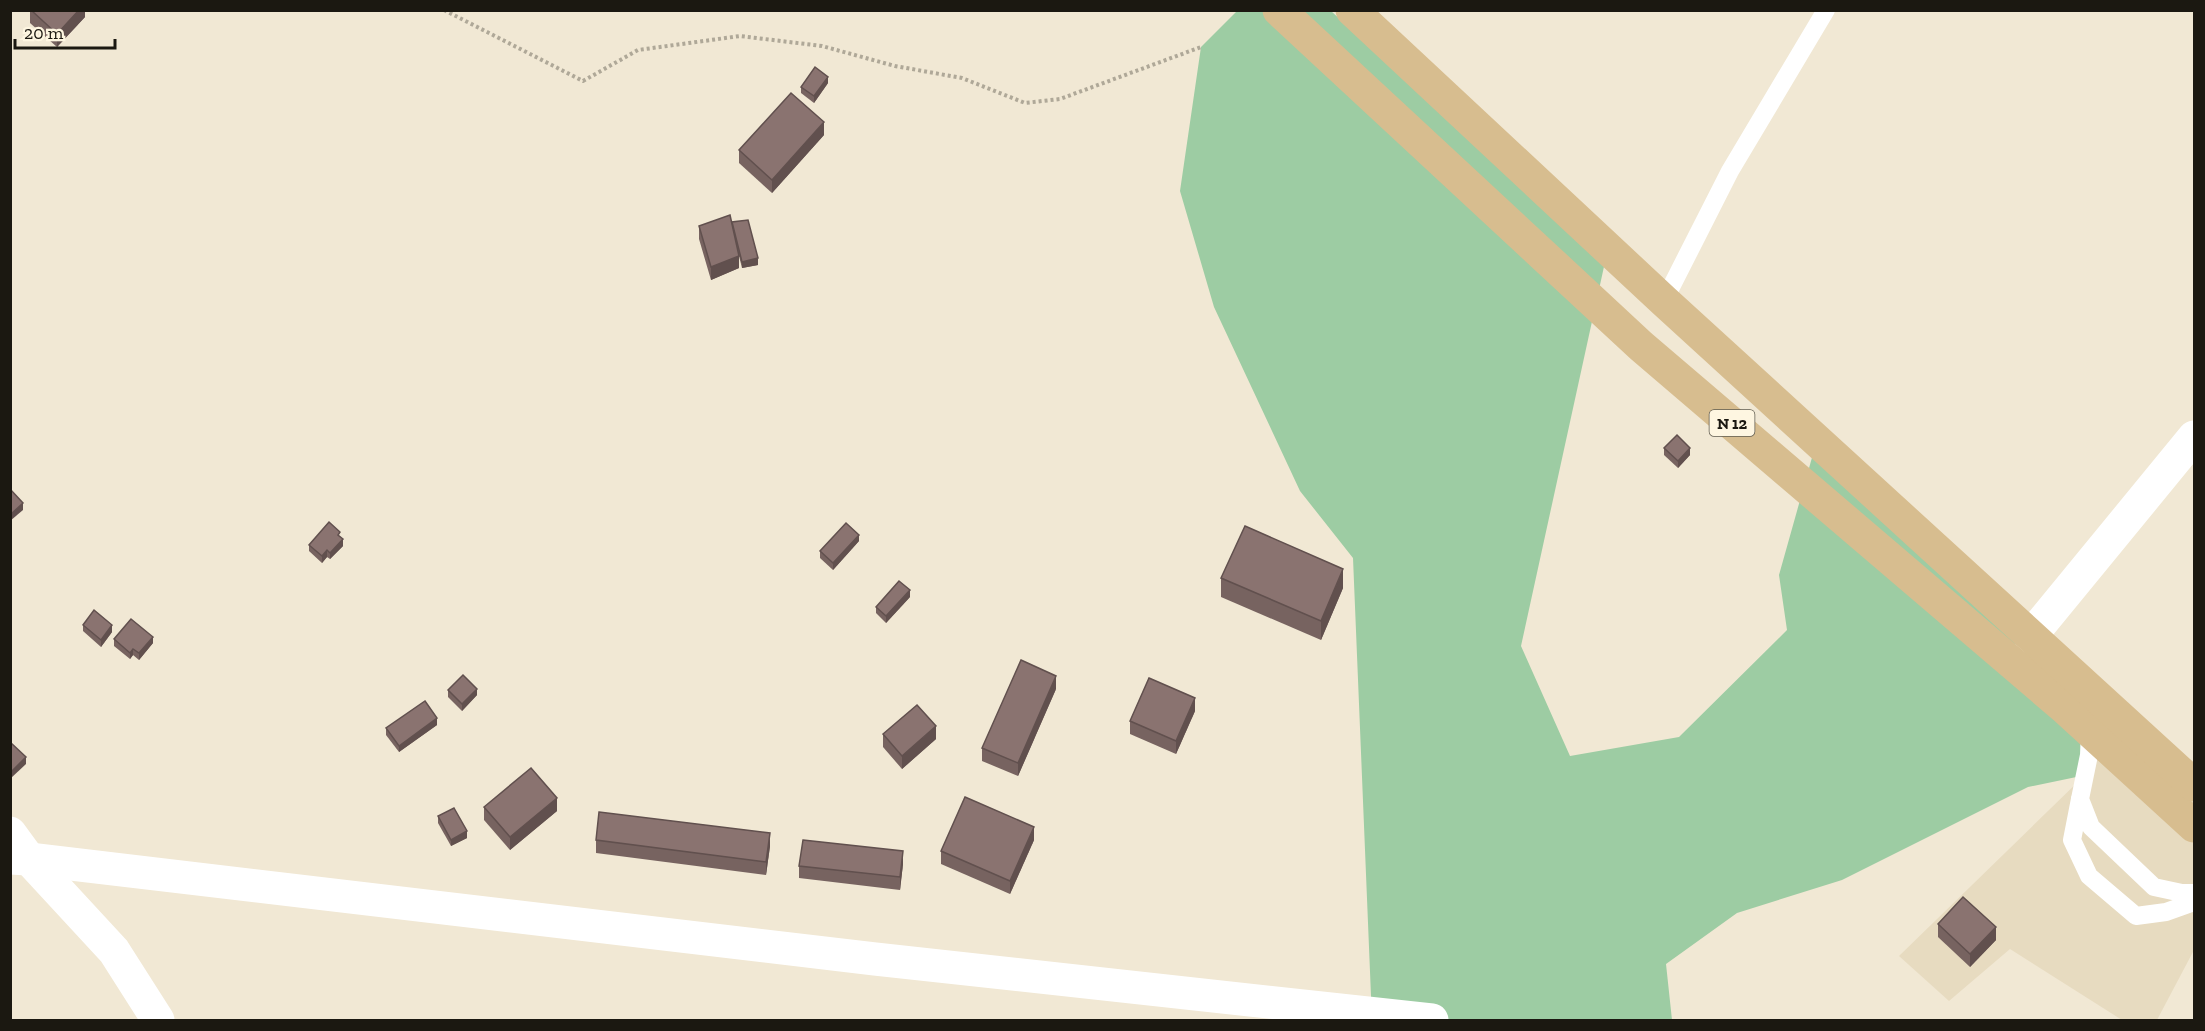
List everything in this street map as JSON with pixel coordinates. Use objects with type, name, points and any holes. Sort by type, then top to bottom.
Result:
[{"type":"main road","name":"N 12","points":[[1279,10],[1641,346],[2090,730],[2194,826]]},
{"type":"main road","name":"N 12","points":[[1352,10],[1664,301],[2194,785]]},
{"type":"street","points":[[2030,636],[2194,437]]},
{"type":"street","points":[[17,850],[114,951],[158,1020]]},
{"type":"street","points":[[17,850],[875,959],[1432,1020]]},
{"type":"lane","points":[[1664,301],[1730,171],[1826,10]]},
{"type":"lane","points":[[2090,730],[2090,755],[2072,840],[2089,876],[2136,916],[2166,912],[2194,902]]},
{"type":"lane","points":[[2080,799],[2091,827],[2154,887],[2194,893]]},
{"type":"path","points":[[444,10],[582,81],[638,50],[740,36],[822,46],[895,66],[962,78],[1025,103],[1060,99],[1201,47]]},
{"type":"shaded area","points":[[2096,713],[2194,802],[2194,950],[2157,1020],[2122,1020],[2010,949],[1949,1001],[1899,956],[2085,775]]},
{"type":"green space","points":[[1237,11],[1331,11],[1605,262],[1521,646],[1570,756],[1679,737],[1787,630],[1779,575],[1813,454],[2096,713],[2086,775],[2028,787],[1842,880],[1737,913],[1666,964],[1672,1020],[1372,1020],[1353,558],[1300,491],[1214,307],[1180,191],[1201,47]]},
{"type":"building","points":[[31,10],[79,10],[57,34]]},
{"type":"building","points":[[815,67],[828,77],[814,96],[801,87]]},
{"type":"building","points":[[791,93],[824,122],[772,180],[739,150]]},
{"type":"building","points":[[730,215],[739,256],[711,267],[699,226]]},
{"type":"building","points":[[748,220],[758,258],[742,262],[732,222]]},
{"type":"building","points":[[1677,435],[1690,448],[1678,461],[1664,448]]},
{"type":"building","points":[[10,489],[23,503],[10,515]]},
{"type":"building","points":[[329,522],[340,532],[338,535],[343,539],[330,553],[327,550],[322,556],[309,545]]},
{"type":"building","points":[[846,523],[859,535],[833,563],[820,551]]},
{"type":"building","points":[[1245,526],[1343,569],[1321,621],[1221,578]]},
{"type":"building","points":[[899,581],[910,590],[886,616],[876,607]]},
{"type":"building","points":[[94,610],[112,625],[101,640],[83,625]]},
{"type":"building","points":[[131,619],[153,637],[139,653],[133,649],[130,653],[114,639]]},
{"type":"building","points":[[1021,660],[1056,676],[1018,763],[982,748]]},
{"type":"building","points":[[463,675],[477,689],[462,704],[448,690]]},
{"type":"building","points":[[1149,678],[1195,698],[1176,741],[1130,721]]},
{"type":"building","points":[[425,701],[437,718],[399,746],[386,728]]},
{"type":"building","points":[[917,705],[936,726],[902,756],[883,734]]},
{"type":"building","points":[[10,742],[26,757],[10,773]]},
{"type":"building","points":[[531,768],[557,798],[510,837],[484,807]]},
{"type":"building","points":[[965,797],[1034,827],[1010,881],[941,851]]},
{"type":"building","points":[[454,808],[467,831],[451,840],[438,816]]},
{"type":"building","points":[[599,812],[770,833],[766,862],[596,840]]},
{"type":"building","points":[[803,840],[903,851],[900,877],[799,866]]},
{"type":"building","points":[[1963,897],[1996,927],[1970,954],[1938,924]]}]
